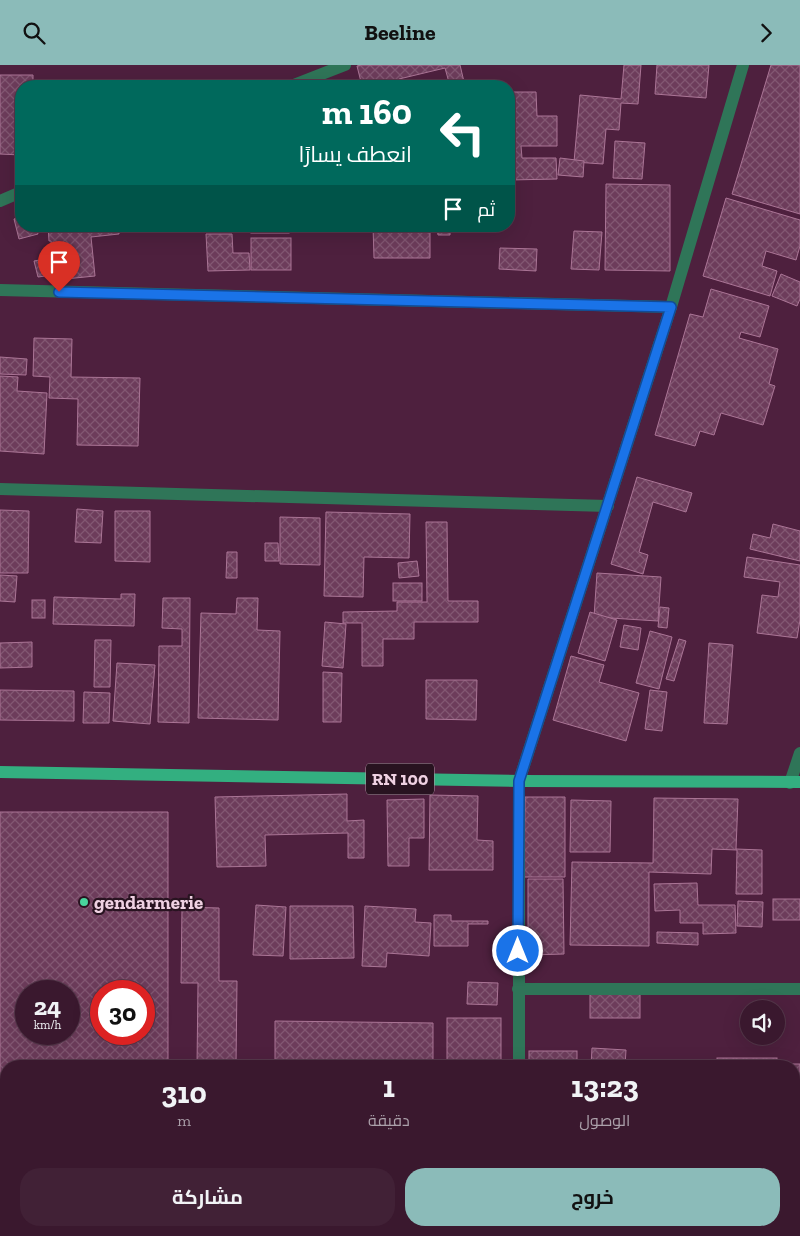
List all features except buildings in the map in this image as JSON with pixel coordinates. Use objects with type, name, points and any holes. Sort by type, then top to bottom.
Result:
[{"type":"main road","name":"RN 100","points":[[0,772],[519,781],[795,782]]},
{"type":"street","points":[[306,80],[345,65]]},
{"type":"street","points":[[518,1060],[519,781],[671,307],[743,65]]},
{"type":"street","points":[[0,201],[15,195]]},
{"type":"street","points":[[0,290],[671,307]]},
{"type":"street","points":[[0,489],[608,506]]},
{"type":"street","points":[[795,782],[800,753]]},
{"type":"street","points":[[518,989],[800,989]]},
{"type":"place","name":"gendarmerie","points":[[84,902]]},
{"type":"route","points":[[59,292],[671,307],[519,781],[518,951]]}]
